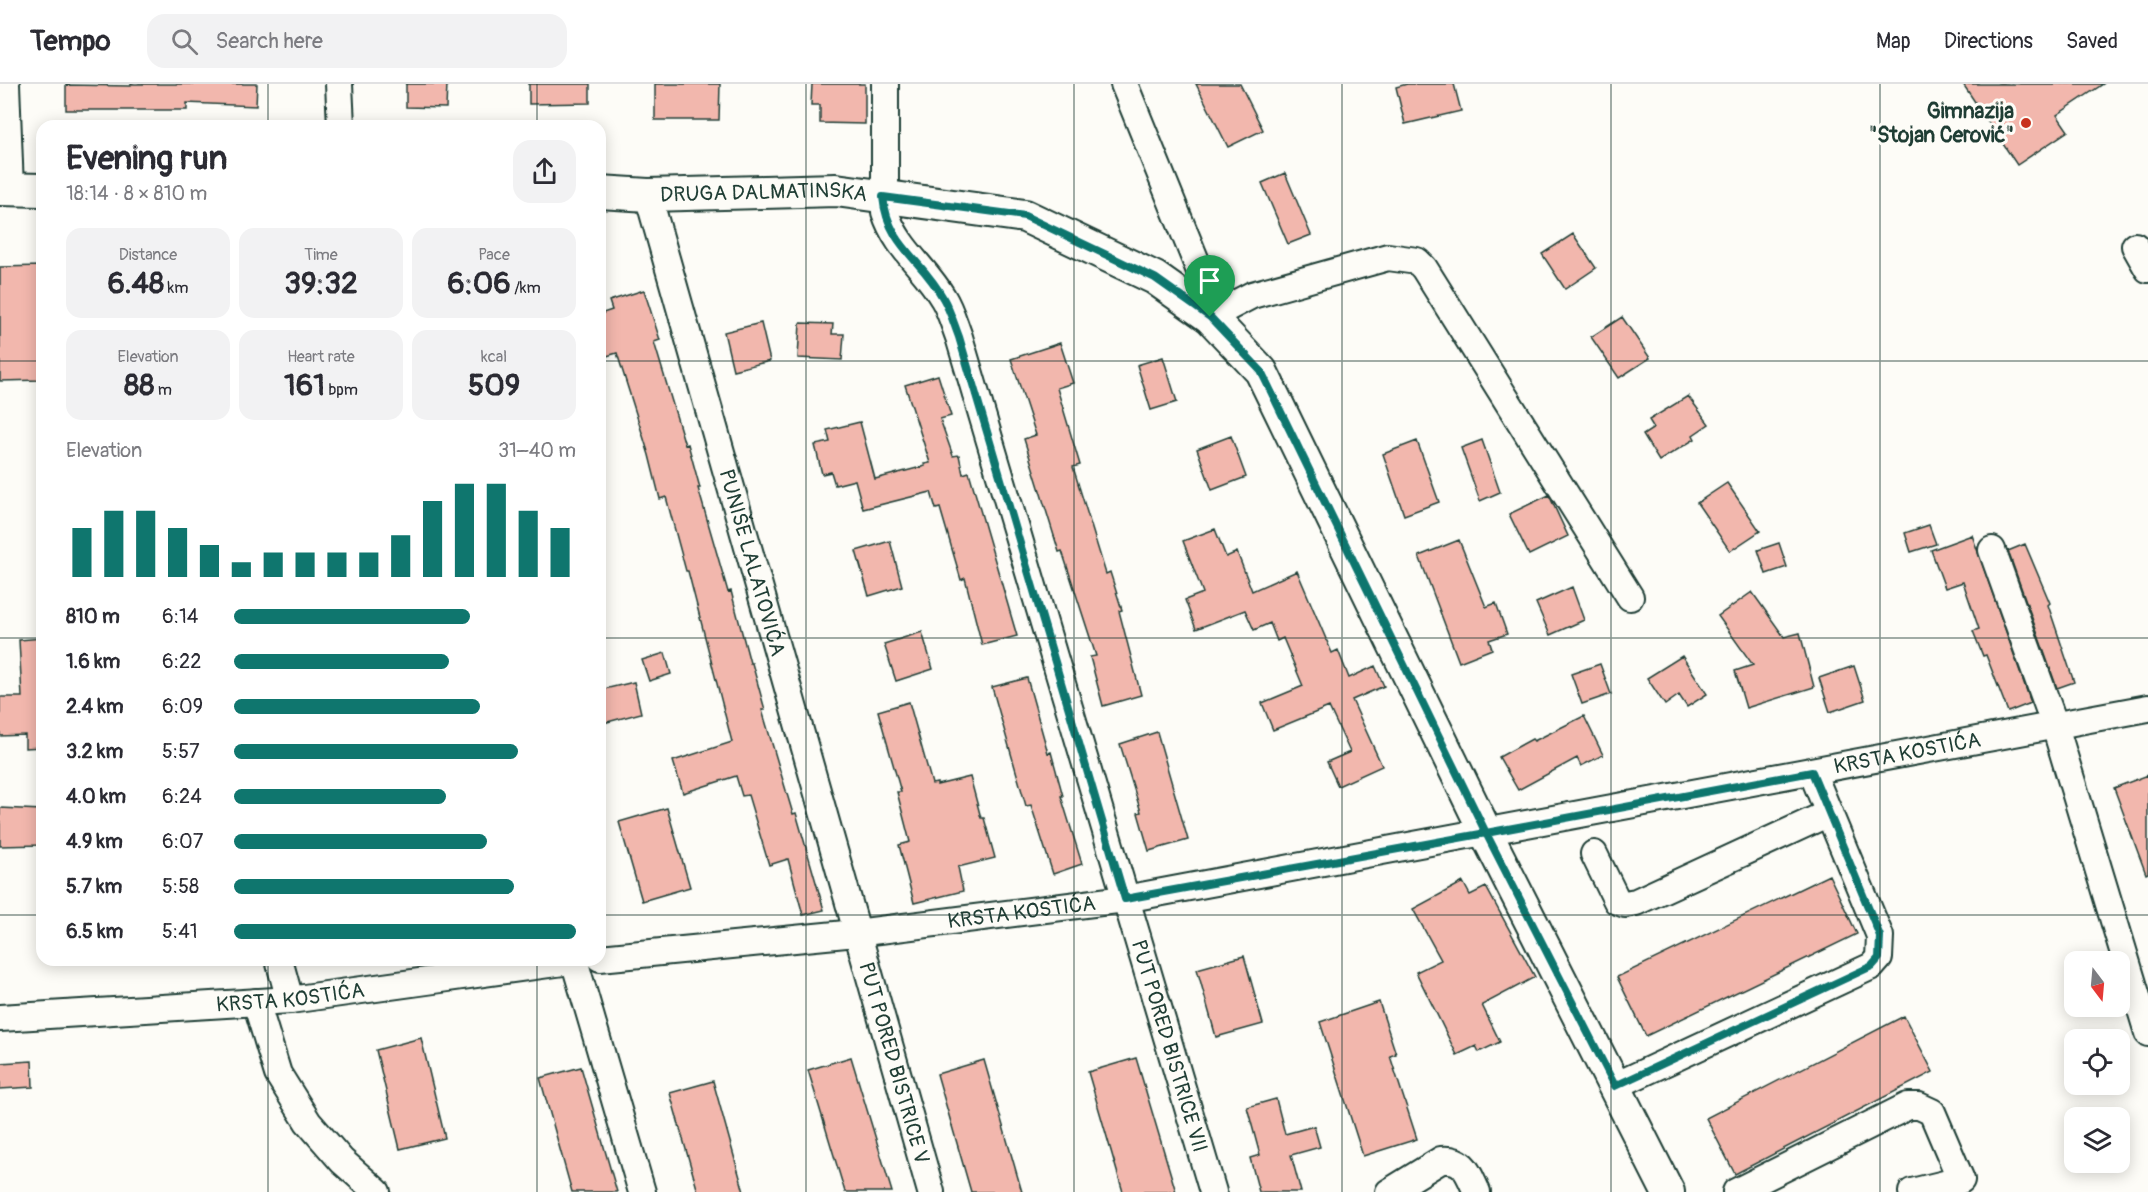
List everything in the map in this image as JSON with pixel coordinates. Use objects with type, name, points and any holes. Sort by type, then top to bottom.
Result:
[{"type":"street","points":[[6,84],[5,189],[36,190]]},
{"type":"street","points":[[339,84],[341,120]]},
{"type":"street","name":"PUT PORED BISTRICE VII","points":[[885,84],[883,197],[885,212],[890,227],[903,248],[944,298],[959,337],[1213,1192]]},
{"type":"street","points":[[1124,84],[1204,281],[1210,317],[1252,295],[1389,257],[1417,261],[1424,268],[1630,597]]},
{"type":"street","name":"DRUGA DALMATINSKA","points":[[606,192],[648,195],[836,190],[1025,216],[1155,278],[1210,317],[1261,371],[1486,833],[1668,1192]]},
{"type":"street","name":"PUNIŠE LALATOVIĆA","points":[[648,195],[856,933]]},
{"type":"street","points":[[2135,246],[2148,269]]},
{"type":"street","points":[[1992,550],[2055,726],[2141,983],[2148,1033]]},
{"type":"street","name":"KRSTA KOSTIĆA","points":[[606,957],[856,933],[1125,899],[2148,708]]},
{"type":"street","points":[[1615,1086],[1872,966],[1879,958],[1880,936],[1812,772]]},
{"type":"street","points":[[1594,854],[1617,902],[1624,904],[1636,902],[1829,813]]},
{"type":"street","name":"PUT PORED BISTRICE V","points":[[856,933],[931,1192]]},
{"type":"street","points":[[281,966],[290,1000]]},
{"type":"street","name":"KRSTA KOSTIĆA","points":[[0,1018],[290,1000],[533,966]]},
{"type":"street","points":[[578,966],[642,1192]]},
{"type":"street","points":[[256,1002],[278,1074],[302,1112],[342,1161],[377,1192]]},
{"type":"street","points":[[1736,1192],[1908,1106],[1914,1106],[1926,1108],[1932,1112],[1963,1186],[1912,1192]]},
{"type":"street","points":[[1389,1192],[1441,1160],[1457,1161],[1465,1167],[1477,1192]]},
{"type":"building","points":[[131,84],[257,84],[256,106],[187,103],[187,110],[66,110],[66,85],[131,86]]},
{"type":"building","points":[[406,84],[447,84],[446,108],[406,107]]},
{"type":"building","points":[[529,84],[590,84],[590,103],[529,104]]},
{"type":"building","points":[[655,84],[720,84],[719,120],[655,120]]},
{"type":"building","points":[[812,84],[865,84],[865,124],[820,123],[820,105],[811,105]]},
{"type":"building","points":[[1196,84],[1240,84],[1263,130],[1228,147]]},
{"type":"building","points":[[1407,84],[1454,84],[1461,111],[1405,124],[1396,87]]},
{"type":"building","name":"Gimnazija \"Stojan Cerović\"","points":[[1963,84],[2103,84],[2057,115],[2068,131],[2017,165]]},
{"type":"building","points":[[1285,173],[1311,235],[1288,244],[1262,183]]},
{"type":"building","points":[[1573,234],[1596,268],[1565,289],[1542,254]]},
{"type":"building","points":[[36,266],[36,380],[0,381],[0,267]]},
{"type":"building","points":[[644,290],[660,340],[654,342],[685,445],[688,444],[700,488],[698,488],[728,592],[731,591],[765,710],[762,710],[793,814],[796,813],[824,910],[803,915],[788,859],[769,865],[748,795],[742,796],[736,776],[683,793],[673,761],[732,742],[688,571],[686,571],[666,497],[660,499],[649,455],[617,353],[606,356],[606,312],[612,310],[609,301]]},
{"type":"building","points":[[1622,317],[1650,358],[1619,378],[1591,337]]},
{"type":"building","points":[[761,323],[770,361],[733,370],[724,332]]},
{"type":"building","points":[[800,323],[833,324],[832,334],[844,334],[842,360],[798,358]]},
{"type":"building","points":[[1060,343],[1073,383],[1057,388],[1080,465],[1073,467],[1106,574],[1110,572],[1122,610],[1119,611],[1141,695],[1103,706],[1090,657],[1096,656],[1062,551],[1059,552],[1024,439],[1036,435],[1011,359]]},
{"type":"building","points":[[1163,357],[1177,402],[1151,410],[1137,365]]},
{"type":"building","points":[[938,375],[951,416],[940,419],[953,456],[959,455],[963,474],[969,472],[1017,636],[982,645],[965,578],[961,580],[940,508],[936,509],[931,492],[863,509],[855,480],[835,485],[831,472],[822,474],[815,445],[830,442],[827,430],[860,422],[875,479],[925,466],[924,464],[930,463],[905,385]]},
{"type":"building","points":[[1688,396],[1709,424],[1693,435],[1695,439],[1659,461],[1643,435],[1654,428],[1649,420]]},
{"type":"building","points":[[1231,436],[1246,477],[1212,490],[1197,449]]},
{"type":"building","points":[[1482,440],[1500,492],[1480,501],[1461,448]]},
{"type":"building","points":[[1417,441],[1439,502],[1404,515],[1383,454]]},
{"type":"building","points":[[1727,483],[1760,531],[1730,551],[1697,503]]},
{"type":"building","points":[[1549,495],[1568,536],[1529,555],[1509,514]]},
{"type":"building","points":[[1929,525],[1936,544],[1911,552],[1905,533]]},
{"type":"building","points":[[1215,529],[1226,557],[1237,552],[1252,591],[1297,571],[1332,653],[1338,650],[1349,678],[1375,666],[1384,686],[1352,700],[1382,766],[1338,786],[1327,762],[1350,752],[1329,707],[1273,730],[1262,703],[1303,686],[1283,638],[1277,641],[1270,623],[1254,630],[1245,610],[1196,629],[1185,600],[1203,593],[1183,541]]},
{"type":"building","points":[[1972,535],[2031,703],[2008,712],[1986,655],[1983,656],[1973,631],[1979,629],[1963,582],[1945,588],[1931,550]]},
{"type":"building","points":[[1459,540],[1486,607],[1496,603],[1507,634],[1489,640],[1492,649],[1459,662],[1419,556]]},
{"type":"building","points":[[890,541],[902,586],[869,596],[856,551]]},
{"type":"building","points":[[1779,543],[1787,567],[1766,574],[1758,550]]},
{"type":"building","points":[[2025,544],[2050,603],[2048,605],[2074,682],[2057,688],[2008,551]]},
{"type":"building","points":[[1572,587],[1584,620],[1550,635],[1536,603]]},
{"type":"building","points":[[1752,592],[1784,637],[1800,633],[1814,687],[1746,708],[1735,671],[1753,665],[1718,616]]},
{"type":"building","points":[[922,632],[933,669],[896,681],[884,644]]},
{"type":"building","points":[[36,639],[36,747],[25,748],[25,735],[0,736],[0,697],[22,697],[19,640]]},
{"type":"building","points":[[665,653],[671,674],[649,681],[642,660]]},
{"type":"building","points":[[1682,656],[1707,694],[1687,707],[1679,695],[1665,705],[1647,678]]},
{"type":"building","points":[[1600,664],[1611,694],[1582,704],[1571,674]]},
{"type":"building","points":[[1854,666],[1865,700],[1830,712],[1819,678]]},
{"type":"building","points":[[1027,678],[1048,753],[1051,752],[1063,796],[1061,796],[1082,864],[1053,874],[1031,805],[1026,806],[992,687]]},
{"type":"building","points":[[634,682],[641,713],[606,722],[606,689]]},
{"type":"building","points":[[909,702],[932,784],[937,783],[937,785],[970,777],[995,858],[958,867],[963,891],[914,903],[899,845],[910,842],[897,792],[901,792],[878,711]]},
{"type":"building","points":[[1584,716],[1603,755],[1581,766],[1577,758],[1518,790],[1499,757],[1532,739],[1534,741]]},
{"type":"building","points":[[1157,732],[1188,840],[1149,851],[1138,813],[1141,812],[1120,744]]},
{"type":"building","points":[[2148,775],[2148,873],[2146,874],[2114,788]]},
{"type":"building","points":[[0,808],[36,810],[36,845],[0,846]]},
{"type":"building","points":[[667,808],[690,887],[642,901],[619,822]]},
{"type":"building","points":[[1829,875],[1857,934],[1646,1036],[1617,977]]},
{"type":"building","points":[[1463,882],[1470,895],[1486,887],[1535,977],[1482,1005],[1500,1042],[1479,1052],[1476,1046],[1457,1055],[1416,972],[1441,960],[1413,909]]},
{"type":"building","points":[[1244,956],[1263,1024],[1216,1037],[1197,969]]},
{"type":"building","points":[[1379,1002],[1396,1054],[1390,1056],[1417,1139],[1363,1156],[1320,1022]]},
{"type":"building","points":[[1904,1016],[1933,1072],[1735,1174],[1706,1118]]},
{"type":"building","points":[[421,1038],[445,1138],[400,1149],[376,1050]]},
{"type":"building","points":[[851,1057],[892,1192],[845,1192],[808,1070]]},
{"type":"building","points":[[1136,1058],[1176,1192],[1123,1192],[1088,1072]]},
{"type":"building","points":[[984,1060],[1022,1192],[971,1192],[937,1074]]},
{"type":"building","points":[[32,1061],[33,1087],[0,1089],[0,1063]]},
{"type":"building","points":[[581,1067],[617,1192],[572,1192],[540,1078]]},
{"type":"building","points":[[713,1081],[744,1192],[698,1192],[670,1093]]},
{"type":"building","points":[[1276,1099],[1285,1134],[1314,1126],[1320,1147],[1291,1155],[1301,1192],[1259,1192],[1250,1158],[1260,1155],[1247,1107]]},
{"type":"place","name":"Gimnazija \"Stojan Cerović\"","points":[[2026,123]]},
{"type":"route","points":[[1210,317],[1155,278],[1025,216],[883,197],[890,227],[903,248],[944,298],[959,337],[1125,899],[1486,833],[1615,1086],[1872,966],[1879,958],[1880,936],[1812,772],[1486,833],[1261,371],[1210,317]]}]
